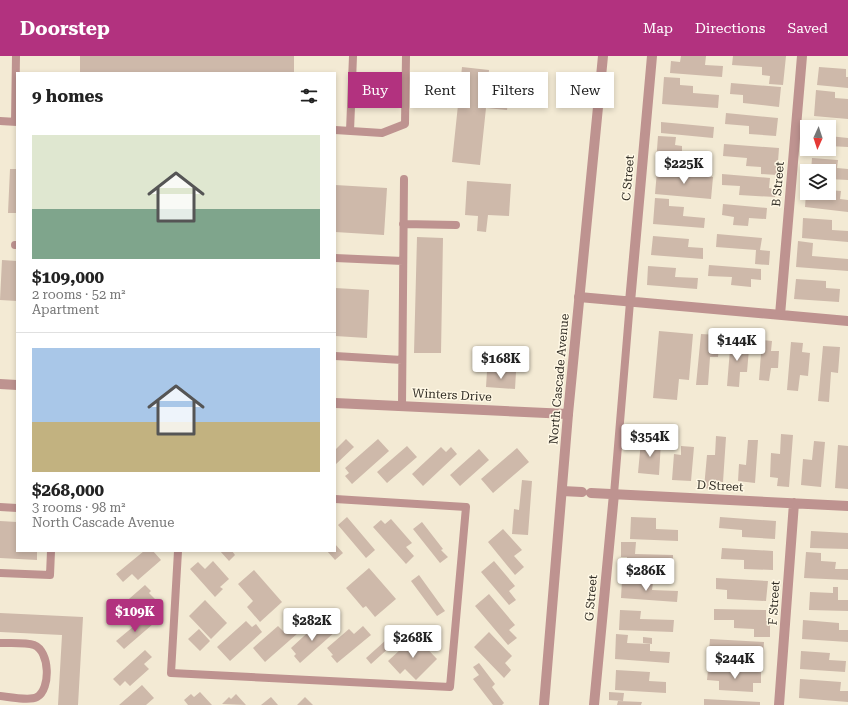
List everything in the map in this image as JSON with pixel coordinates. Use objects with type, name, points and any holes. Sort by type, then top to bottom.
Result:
[{"type":"street","name":"North Cascade Avenue","points":[[544,705],[568,414],[603,56]]},
{"type":"street","name":"C Street","points":[[630,302],[652,56]]},
{"type":"street","name":"B Street","points":[[780,315],[802,56]]},
{"type":"street","points":[[579,297],[848,321]]},
{"type":"street","points":[[0,384],[16,385]]},
{"type":"street","name":"Winters Drive","points":[[336,403],[568,414]]},
{"type":"street","name":"D Street","points":[[562,491],[848,506]]},
{"type":"street","name":"G Street","points":[[594,705],[614,494]]},
{"type":"street","name":"F Street","points":[[779,705],[794,503]]},
{"type":"lane","points":[[0,121],[16,122],[16,56]]},
{"type":"lane","points":[[350,131],[353,56]]},
{"type":"lane","points":[[336,130],[382,133],[405,124],[406,56]]},
{"type":"lane","points":[[402,406],[404,180]]},
{"type":"lane","points":[[403,224],[456,225]]},
{"type":"lane","points":[[336,258],[403,261]]},
{"type":"lane","points":[[614,494],[630,302]]},
{"type":"lane","points":[[336,356],[402,360]]},
{"type":"lane","points":[[178,552],[171,672],[450,687],[466,506],[336,499]]},
{"type":"lane","points":[[0,507],[16,508]]},
{"type":"lane","points":[[0,573],[50,575],[51,552]]},
{"type":"lane","points":[[0,643],[34,645],[39,648],[44,655],[46,663],[46,683],[38,697],[0,696]]},
{"type":"building","points":[[80,56],[294,56],[294,72],[80,72]]},
{"type":"building","points":[[681,56],[706,56],[705,65],[723,66],[722,77],[670,73],[671,61],[680,62]]},
{"type":"building","points":[[733,56],[786,56],[783,85],[769,84],[770,76],[762,75],[762,67],[732,65]]},
{"type":"building","points":[[462,67],[489,70],[489,72],[478,72],[478,108],[486,108],[480,165],[452,162],[458,108],[470,108],[470,72],[461,72]]},
{"type":"building","points":[[819,67],[846,69],[848,88],[817,85]]},
{"type":"building","points":[[664,77],[680,78],[680,85],[693,86],[693,93],[719,95],[718,108],[662,104]]},
{"type":"building","points":[[731,83],[781,87],[779,107],[743,103],[743,95],[730,94]]},
{"type":"building","points":[[816,90],[835,92],[835,98],[848,99],[848,119],[814,116]]},
{"type":"building","points":[[486,108],[507,108],[507,110]]},
{"type":"building","points":[[726,113],[778,118],[776,136],[749,134],[749,126],[725,124]]},
{"type":"building","points":[[661,122],[714,127],[713,138],[661,133]]},
{"type":"building","points":[[658,136],[676,137],[675,145],[682,146],[682,153],[711,155],[710,167],[656,163]]},
{"type":"building","points":[[836,137],[848,138],[848,147],[836,146]]},
{"type":"building","points":[[724,144],[779,148],[777,175],[761,174],[761,167],[746,166],[747,158],[723,156]]},
{"type":"building","points":[[812,158],[838,160],[837,168],[848,169],[848,180],[836,179],[836,164],[812,164]]},
{"type":"building","points":[[10,169],[16,169],[16,213],[8,213]]},
{"type":"building","points":[[657,171],[713,177],[711,199],[655,194]]},
{"type":"building","points":[[722,174],[770,178],[769,188],[776,189],[775,197],[739,195],[740,186],[722,185]]},
{"type":"building","points":[[467,181],[511,184],[509,216],[488,215],[486,232],[477,231],[478,216],[465,215]]},
{"type":"building","points":[[336,185],[387,188],[384,235],[336,232]]},
{"type":"building","points":[[836,191],[841,191],[840,199],[848,200],[848,212],[805,207],[806,200],[836,200]]},
{"type":"building","points":[[655,198],[669,199],[669,206],[684,207],[683,216],[705,218],[704,228],[653,224]]},
{"type":"building","points":[[723,204],[767,208],[766,219],[749,218],[748,226],[733,225],[734,217],[722,215]]},
{"type":"building","points":[[803,218],[832,220],[832,230],[848,231],[848,242],[802,238]]},
{"type":"building","points":[[717,234],[762,238],[760,250],[770,251],[769,265],[755,264],[756,250],[716,247]]},
{"type":"building","points":[[653,236],[689,239],[688,247],[703,248],[703,259],[651,255]]},
{"type":"building","points":[[417,237],[443,238],[441,353],[414,353]]},
{"type":"building","points":[[798,241],[813,243],[812,256],[848,259],[848,271],[796,267]]},
{"type":"building","points":[[2,260],[16,261],[16,301],[0,300]]},
{"type":"building","points":[[709,265],[761,269],[761,280],[751,279],[751,287],[731,285],[732,277],[708,276]]},
{"type":"building","points":[[648,266],[676,268],[675,277],[698,278],[697,289],[647,285]]},
{"type":"building","points":[[796,279],[826,281],[826,288],[840,289],[839,302],[794,299]]},
{"type":"building","points":[[336,288],[369,290],[367,338],[336,336]]},
{"type":"building","points":[[659,331],[693,334],[689,380],[679,379],[677,400],[653,398]]},
{"type":"building","points":[[701,334],[720,335],[718,357],[710,357],[708,385],[696,385]]},
{"type":"building","points":[[731,337],[743,338],[742,349],[749,349],[747,372],[740,372],[739,387],[727,386]]},
{"type":"building","points":[[762,340],[772,341],[771,351],[779,351],[778,368],[771,368],[769,381],[759,380]]},
{"type":"building","points":[[791,342],[803,343],[802,352],[810,353],[808,376],[800,375],[798,391],[787,390]]},
{"type":"building","points":[[823,346],[840,347],[838,373],[831,372],[829,402],[818,401]]},
{"type":"building","points":[[487,371],[516,372],[515,389],[486,387]]},
{"type":"building","points":[[781,434],[793,435],[789,487],[777,486],[778,478],[770,477],[771,453],[780,454]]},
{"type":"building","points":[[716,436],[726,437],[723,482],[712,481],[711,489],[704,488],[707,455],[715,455]]},
{"type":"building","points":[[346,439],[354,447],[336,464],[336,449]]},
{"type":"building","points":[[378,439],[389,451],[352,484],[345,476],[349,473],[345,468]]},
{"type":"building","points":[[748,440],[758,440],[755,483],[738,481],[739,464],[746,465]]},
{"type":"building","points":[[641,441],[661,442],[659,475],[638,473]]},
{"type":"building","points":[[814,441],[825,442],[821,487],[801,485],[803,459],[812,460]]},
{"type":"building","points":[[838,445],[848,446],[848,489],[835,488]]},
{"type":"building","points":[[407,446],[417,457],[387,483],[377,472]]},
{"type":"building","points":[[681,446],[694,447],[691,481],[672,480],[674,454],[681,455]]},
{"type":"building","points":[[441,447],[446,452],[451,447],[457,454],[423,486],[412,474]]},
{"type":"building","points":[[517,448],[529,462],[493,493],[481,479]]},
{"type":"building","points":[[479,449],[489,460],[460,486],[450,475]]},
{"type":"building","points":[[522,480],[532,481],[528,535],[512,534],[514,509],[519,510]]},
{"type":"building","points":[[347,517],[375,550],[366,558],[338,525]]},
{"type":"building","points":[[631,517],[656,518],[656,529],[678,530],[678,541],[630,539]]},
{"type":"building","points":[[720,517],[776,521],[775,539],[742,537],[742,530],[719,528]]},
{"type":"building","points":[[391,519],[412,543],[406,547],[414,556],[406,564],[373,527],[381,520],[385,524]]},
{"type":"building","points":[[0,521],[16,522],[16,552],[37,552],[37,560],[0,558]]},
{"type":"building","points":[[422,522],[443,549],[441,550],[448,557],[440,563],[413,529]]},
{"type":"building","points":[[503,529],[522,550],[514,556],[524,567],[515,575],[488,542]]},
{"type":"building","points":[[811,531],[848,533],[848,549],[810,548]]},
{"type":"building","points":[[621,542],[636,542],[635,554],[673,555],[673,571],[626,569],[627,557],[621,557]]},
{"type":"building","points":[[336,545],[343,553],[335,560],[328,552],[336,552]]},
{"type":"building","points":[[722,548],[773,551],[773,570],[744,569],[744,560],[721,559]]},
{"type":"building","points":[[143,552],[154,552],[161,560],[138,580],[132,574],[123,582],[116,574]]},
{"type":"building","points":[[221,552],[233,552],[235,555],[229,561]]},
{"type":"building","points":[[806,552],[821,553],[821,561],[836,562],[835,569],[848,569],[848,580],[804,578]]},
{"type":"building","points":[[213,561],[229,579],[220,587],[223,589],[215,597],[190,569],[198,562],[205,569]]},
{"type":"building","points":[[494,561],[515,586],[509,591],[516,600],[509,605],[481,572]]},
{"type":"building","points":[[369,568],[396,599],[375,617],[366,606],[363,608],[346,588]]},
{"type":"building","points":[[254,570],[282,602],[260,622],[247,607],[253,601],[238,584]]},
{"type":"building","points":[[419,575],[445,611],[437,616],[411,581]]},
{"type":"building","points":[[716,578],[768,581],[766,601],[727,599],[727,590],[716,589]]},
{"type":"building","points":[[622,580],[653,583],[652,590],[678,591],[677,602],[621,598]]},
{"type":"building","points":[[145,585],[151,591],[149,593],[156,600],[142,612],[140,610],[129,620],[125,615],[120,619],[114,612]]},
{"type":"building","points":[[833,587],[838,587],[838,600],[848,600],[848,611],[809,610],[810,592],[833,593]]},
{"type":"building","points":[[489,594],[515,625],[509,630],[517,638],[508,645],[475,606]]},
{"type":"building","points":[[205,600],[227,623],[211,639],[189,616]]},
{"type":"building","points":[[714,609],[766,610],[766,621],[770,621],[770,637],[754,637],[754,629],[734,628],[734,620],[714,620]]},
{"type":"building","points":[[620,610],[641,611],[640,619],[674,620],[673,632],[619,630]]},
{"type":"building","points":[[0,613],[83,617],[78,705],[58,705],[62,635],[0,632]]},
{"type":"building","points":[[146,616],[153,624],[124,649],[116,641]]},
{"type":"building","points":[[803,620],[839,623],[839,630],[848,630],[848,642],[802,639]]},
{"type":"building","points":[[246,621],[252,627],[256,624],[262,632],[230,661],[217,647]]},
{"type":"building","points":[[290,624],[298,633],[265,662],[253,648],[278,626],[283,631]]},
{"type":"building","points":[[330,624],[336,631],[300,663],[294,656],[296,654],[291,648],[316,625],[322,632]]},
{"type":"building","points":[[363,626],[371,635],[337,663],[327,648],[349,629],[354,634]]},
{"type":"building","points":[[199,629],[210,641],[200,651],[188,639]]},
{"type":"building","points":[[396,631],[401,637],[371,664],[366,658]]},
{"type":"building","points":[[489,632],[512,656],[505,663],[511,670],[504,678],[474,647]]},
{"type":"building","points":[[616,634],[628,635],[627,643],[650,644],[650,651],[670,652],[669,663],[615,659]]},
{"type":"building","points":[[415,636],[437,659],[416,680],[405,669],[400,674],[388,661]]},
{"type":"building","points":[[643,637],[652,638],[652,644],[643,643]]},
{"type":"building","points":[[710,639],[764,642],[762,668],[750,667],[751,659],[725,657],[726,651],[709,650]]},
{"type":"building","points":[[145,650],[152,657],[144,664],[149,669],[130,686],[125,681],[120,686],[113,679]]},
{"type":"building","points":[[801,651],[830,653],[829,660],[846,661],[845,672],[800,669]]},
{"type":"building","points":[[479,663],[495,684],[492,687],[504,703],[502,705],[493,705],[473,679],[479,675],[473,667]]},
{"type":"building","points":[[616,670],[650,672],[649,681],[666,682],[666,693],[615,690]]},
{"type":"building","points":[[708,670],[761,672],[761,683],[753,683],[753,692],[719,690],[719,681],[707,680]]},
{"type":"building","points":[[800,679],[841,682],[840,691],[848,691],[848,702],[799,698]]},
{"type":"building","points":[[142,685],[154,698],[146,705],[119,705]]},
{"type":"building","points":[[200,692],[212,705],[188,705],[184,700],[191,694],[194,697]]},
{"type":"building","points":[[609,692],[624,693],[623,701],[609,700]]},
{"type":"building","points":[[236,694],[246,705],[222,704],[229,697],[231,699]]},
{"type":"building","points":[[271,697],[278,705],[261,705]]},
{"type":"building","points":[[305,697],[313,705],[297,705]]},
{"type":"building","points":[[704,699],[760,702],[760,705],[704,705]]},
{"type":"building","points":[[618,701],[642,702],[641,705],[617,705]]}]
